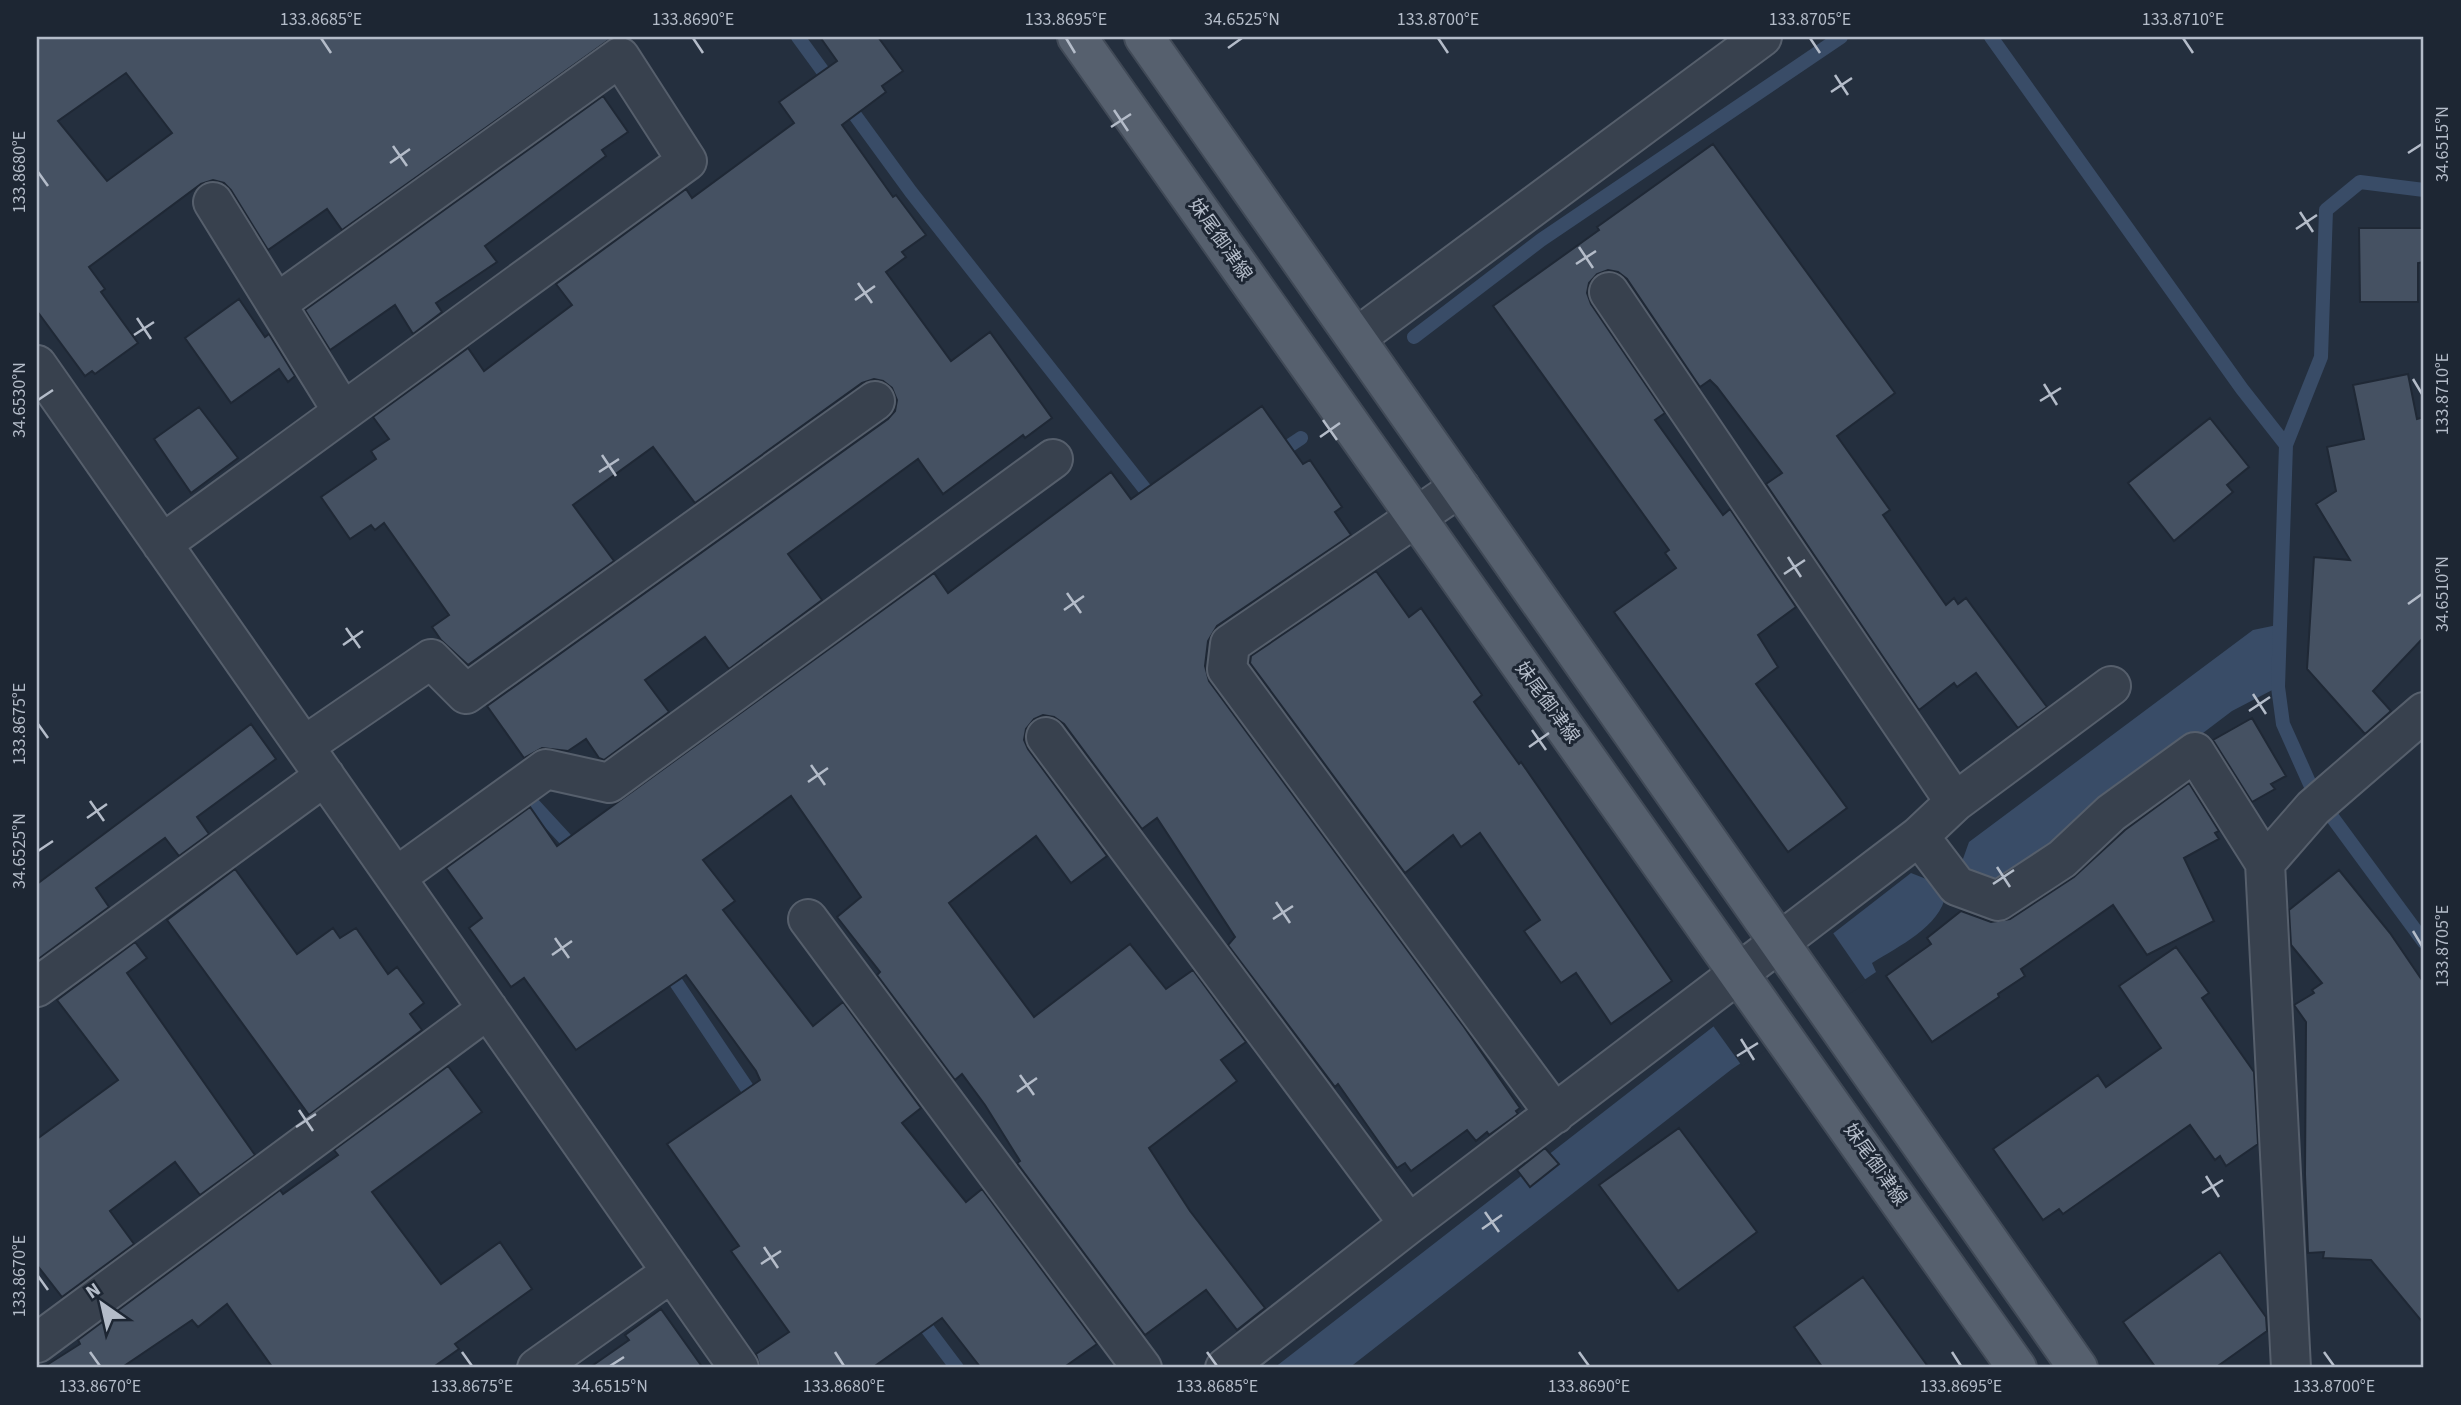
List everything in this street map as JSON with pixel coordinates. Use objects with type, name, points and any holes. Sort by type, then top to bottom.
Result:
[{"type":"main road","name":"妹尾御津線","points":[[1077,37],[1746,980],[2017,1368]]},
{"type":"main road","points":[[1144,37],[2078,1368]]},
{"type":"street","points":[[1356,338],[1762,37]]},
{"type":"street","points":[[162,544],[687,161],[620,57],[276,304]]},
{"type":"street","points":[[213,202],[343,412]]},
{"type":"street","points":[[1609,292],[1955,802]]},
{"type":"street","points":[[37,365],[739,1368]]},
{"type":"street","points":[[37,987],[314,761],[432,659],[466,694],[875,401]]},
{"type":"street","points":[[396,877],[546,769],[609,783],[1052,459]]},
{"type":"street","points":[[1460,487],[1230,644],[1227,669],[1555,1114]]},
{"type":"street","points":[[1225,1368],[1555,1114],[1786,950],[1955,802],[2111,686]]},
{"type":"street","points":[[2265,863],[2321,802],[2424,712]]},
{"type":"street","points":[[1046,737],[1409,1224]]},
{"type":"street","points":[[1919,836],[1953,881],[1998,901],[2062,859],[2111,813],[2196,752],[2265,863],[2291,1368]]},
{"type":"street","points":[[808,919],[1142,1368]]},
{"type":"street","points":[[37,1343],[488,1009]]},
{"type":"street","points":[[537,1368],[672,1272]]},
{"type":"water","points":[[2282,624],[2278,687],[2232,711],[1996,890],[1946,894],[1942,906],[1927,926],[1872,963],[1876,972],[1732,1069],[1349,1368],[1274,1368],[1911,873],[1939,884],[1959,870],[1969,842],[2253,630]]},
{"type":"pier","points":[[1831,930],[1867,982],[1742,1066],[1711,1023]]},
{"type":"building","points":[[37,37],[613,37],[342,230],[327,209],[268,250],[224,183],[213,180],[201,184],[89,267],[105,289],[101,292],[138,343],[95,374],[92,371],[85,376],[37,311]],"holes":[[[126,73],[172,133],[107,181],[58,121]]]},
{"type":"building","points":[[820,37],[878,37],[903,71],[882,86],[886,92],[842,125],[893,197],[896,195],[926,235],[902,252],[906,257],[886,272],[951,361],[990,332],[1052,418],[1025,438],[1023,435],[943,494],[918,459],[788,554],[822,600],[729,669],[705,637],[645,680],[669,712],[604,760],[599,758],[586,739],[568,751],[542,748],[524,758],[487,706],[888,419],[895,411],[897,400],[892,388],[883,381],[874,379],[862,383],[695,503],[653,447],[573,505],[614,561],[468,665],[441,640],[432,627],[449,615],[384,523],[375,530],[371,525],[350,539],[321,497],[376,459],[371,451],[389,439],[373,417],[468,348],[484,371],[572,305],[556,284],[686,189],[692,198],[794,123],[779,102],[837,61]]},
{"type":"building","points":[[603,96],[628,132],[602,150],[606,156],[485,246],[497,262],[436,303],[442,312],[413,334],[395,305],[330,350],[305,310]]},
{"type":"building","points":[[1713,144],[1895,393],[1837,436],[1890,510],[1883,515],[1946,605],[1954,598],[1958,604],[1966,598],[2047,707],[2018,728],[1976,673],[1957,687],[1954,683],[1919,710],[1766,484],[1782,473],[1717,387],[1710,380],[1700,387],[1627,279],[1618,272],[1608,270],[1597,274],[1589,283],[1587,293],[1591,304],[1665,413],[1655,420],[1723,515],[1730,509],[1796,607],[1758,635],[1778,667],[1756,684],[1847,808],[1788,852],[1614,612],[1676,568],[1665,553],[1669,550],[1493,306]]},
{"type":"building","points":[[2359,228],[2424,228],[2424,262],[2418,263],[2418,302],[2360,302]]},
{"type":"building","points":[[239,299],[265,337],[269,334],[295,376],[288,382],[279,369],[231,403],[185,338]]},
{"type":"building","points":[[2408,374],[2417,419],[2424,417],[2424,637],[2373,691],[2391,711],[2365,734],[2307,669],[2314,557],[2350,560],[2316,504],[2336,491],[2327,447],[2364,439],[2353,385]]},
{"type":"building","points":[[1262,406],[1303,464],[1310,460],[1342,507],[1335,512],[1351,535],[1217,626],[1208,641],[1205,666],[1209,681],[1464,1027],[1520,1108],[1516,1111],[1518,1114],[1476,1141],[1467,1130],[1411,1171],[1405,1163],[1397,1168],[1338,1084],[1335,1087],[1228,945],[1235,937],[1157,818],[1142,829],[1064,724],[1054,717],[1043,715],[1034,719],[1026,729],[1024,740],[1028,749],[1107,856],[1071,883],[1036,836],[949,903],[1034,1017],[1130,944],[1166,989],[1193,970],[1246,1042],[1221,1060],[1237,1081],[1149,1148],[1190,1211],[1265,1308],[1237,1330],[1206,1290],[1145,1335],[1017,1163],[1020,1161],[985,1105],[962,1074],[955,1080],[877,975],[880,972],[837,917],[861,897],[791,796],[703,860],[735,901],[723,910],[813,1026],[843,1002],[921,1108],[902,1123],[966,1202],[982,1189],[1097,1344],[1063,1368],[981,1368],[942,1318],[872,1368],[760,1368],[756,1354],[789,1332],[731,1251],[739,1246],[667,1144],[760,1080],[756,1071],[686,975],[576,1050],[524,978],[511,987],[469,928],[482,918],[446,868],[530,807],[557,846],[934,573],[948,593],[1111,472],[1131,499]]},
{"type":"building","points":[[199,407],[238,458],[191,493],[154,439]]},
{"type":"building","points":[[2210,418],[2249,467],[2227,485],[2233,492],[2174,541],[2128,483]]},
{"type":"building","points":[[1376,571],[1409,617],[1421,608],[1482,695],[1474,702],[1519,764],[1521,762],[1672,981],[1611,1024],[1576,973],[1561,983],[1524,931],[1540,920],[1480,833],[1461,847],[1453,835],[1405,873],[1250,663],[1251,656]]},
{"type":"building","points":[[2252,718],[2286,776],[2271,784],[2275,789],[2252,802],[2213,740]]},
{"type":"building","points":[[251,724],[276,759],[197,817],[209,834],[179,856],[165,838],[96,888],[109,907],[37,960],[37,884]]},
{"type":"building","points":[[2189,783],[2219,831],[2215,833],[2219,839],[2184,858],[2214,921],[2147,955],[2113,905],[2021,969],[2025,976],[1998,994],[1999,997],[1932,1042],[1886,976],[1931,944],[1927,938],[1961,911],[1991,922],[2010,919],[2074,877],[2125,830]]},
{"type":"building","points":[[235,869],[297,954],[333,928],[340,938],[356,928],[388,974],[397,967],[424,1003],[410,1014],[422,1030],[309,1115],[167,920]]},
{"type":"building","points":[[2339,870],[2390,933],[2424,983],[2424,1324],[2371,1260],[2323,1258],[2324,1252],[2308,1253],[2305,1174],[2306,1022],[2294,1005],[2314,993],[2312,990],[2322,983],[2291,945],[2289,910]]},
{"type":"building","points":[[135,942],[147,958],[127,973],[255,1155],[200,1195],[175,1162],[110,1211],[134,1244],[62,1297],[37,1265],[37,1139],[118,1080],[57,1000]]},
{"type":"building","points":[[2176,947],[2209,993],[2202,998],[2254,1072],[2258,1144],[2226,1166],[2220,1156],[2215,1160],[2190,1125],[2063,1214],[2059,1209],[2043,1220],[1993,1149],[2098,1075],[2106,1087],[2161,1048],[2119,986]]},
{"type":"building","points":[[448,1066],[482,1112],[372,1192],[441,1284],[500,1242],[532,1289],[455,1344],[459,1349],[432,1368],[273,1368],[227,1304],[198,1327],[192,1320],[121,1368],[42,1368],[80,1344],[78,1340],[280,1190],[283,1194],[338,1155],[334,1150]]},
{"type":"building","points":[[1679,1128],[1757,1232],[1678,1291],[1599,1185]]},
{"type":"building","points":[[1545,1148],[1559,1164],[1530,1187],[1517,1170]]},
{"type":"building","points":[[2220,1252],[2266,1317],[2267,1331],[2215,1368],[2156,1368],[2123,1322]]},
{"type":"building","points":[[1863,1277],[1929,1368],[1823,1368],[1794,1327]]},
{"type":"building","points":[[661,1309],[703,1368],[589,1368],[629,1340],[625,1335]]},
{"type":"waterway","points":[[798,37],[911,192],[1155,502]]},
{"type":"waterway","points":[[1414,337],[1541,240],[1841,37]]},
{"type":"waterway","points":[[1991,37],[2242,389],[2286,445]]},
{"type":"waterway","points":[[2424,190],[2360,182],[2326,210],[2321,357],[2286,445],[2278,687],[2283,724],[2313,791],[2424,942]]},
{"type":"waterway","points":[[1274,456],[1301,438]]},
{"type":"waterway","points":[[532,803],[578,853]]},
{"type":"waterway","points":[[665,966],[757,1103]]},
{"type":"waterway","points":[[917,1315],[957,1368]]}]
